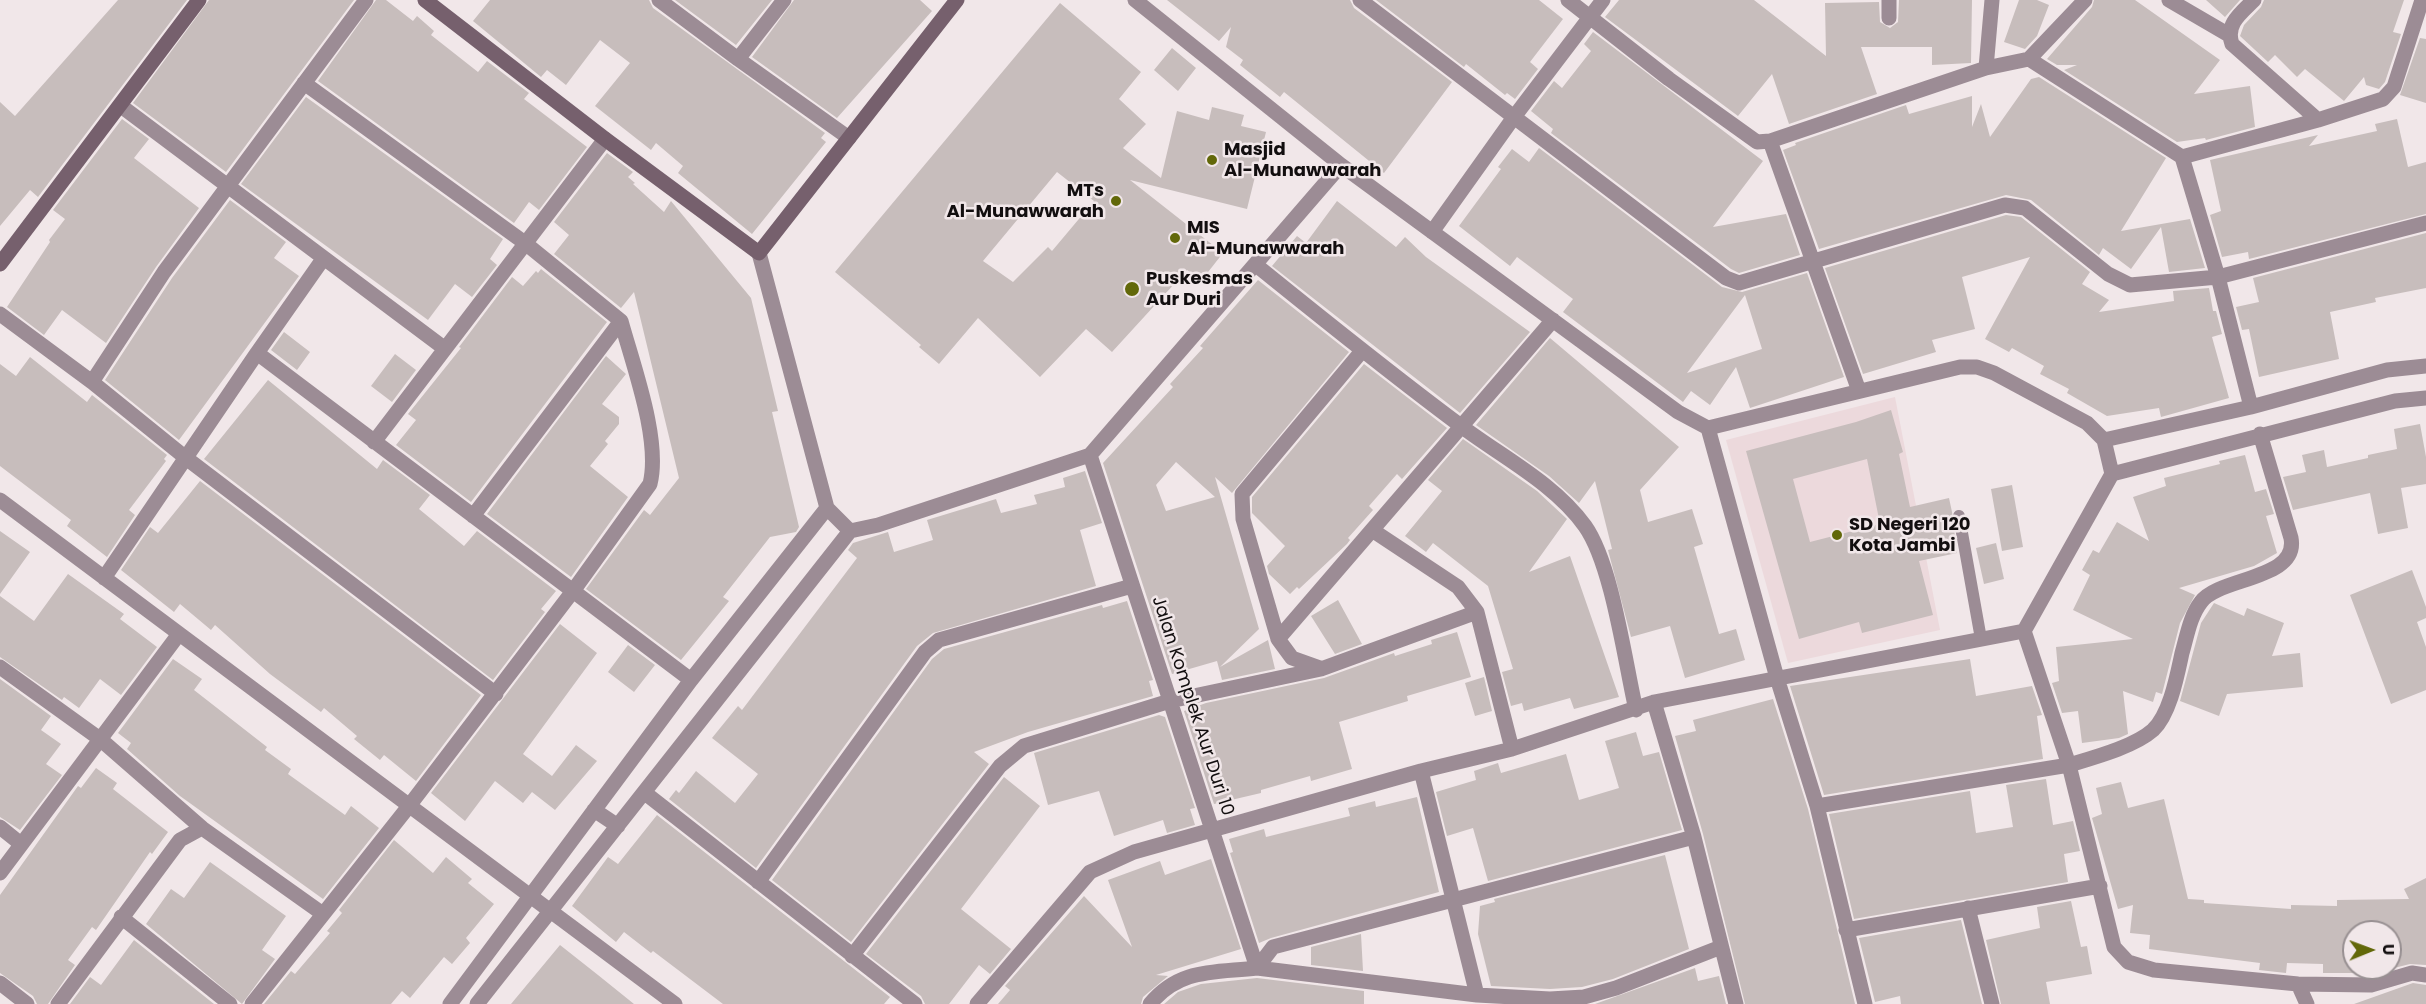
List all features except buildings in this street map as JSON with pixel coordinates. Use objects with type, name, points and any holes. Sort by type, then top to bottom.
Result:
[{"type":"street","points":[[0,264],[199,0]]},
{"type":"street","points":[[92,382],[164,272],[366,0]]},
{"type":"street","points":[[425,0],[605,139],[759,253],[827,508],[850,531]]},
{"type":"street","points":[[659,0],[849,138]]},
{"type":"street","points":[[738,59],[784,0]]},
{"type":"street","points":[[759,253],[957,0]]},
{"type":"street","points":[[1135,0],[1341,165],[1678,412],[1708,428],[1960,367],[1977,367],[1994,373],[2087,423],[2104,440],[2112,474],[2025,631],[2068,765],[2114,947],[2128,962],[2154,970],[2298,984],[2371,984],[2412,973],[2426,975]]},
{"type":"street","points":[[1360,0],[1732,282],[1745,284],[1940,222],[2005,205],[2017,205],[2032,214],[2108,274],[2130,285],[2218,277],[2426,223]]},
{"type":"street","points":[[1568,0],[1752,141],[1770,141],[1986,69],[2029,59],[2085,0]]},
{"type":"street","points":[[1432,232],[1514,117],[1603,0]]},
{"type":"street","points":[[1889,0],[1889,18]]},
{"type":"street","points":[[1986,69],[1992,0]]},
{"type":"street","points":[[2169,0],[2229,35]]},
{"type":"street","points":[[2254,0],[2233,21],[2229,35],[2232,44],[2318,120]]},
{"type":"street","points":[[2182,157],[2318,120],[2383,99],[2394,87],[2422,0]]},
{"type":"street","points":[[2029,59],[2182,157],[2218,277],[2250,407]]},
{"type":"street","points":[[252,1004],[496,694],[650,484],[653,470],[642,398],[621,321],[525,243],[304,83]]},
{"type":"street","points":[[121,106],[444,348]]},
{"type":"street","points":[[374,442],[605,139]]},
{"type":"street","points":[[1770,141],[1859,391]]},
{"type":"street","points":[[477,1004],[850,531],[878,525],[1090,455],[1341,165]]},
{"type":"street","points":[[104,578],[323,258]]},
{"type":"street","points":[[1256,265],[1362,351],[1564,502],[1586,527],[1606,575],[1636,710]]},
{"type":"street","points":[[0,314],[92,382],[186,458],[496,694]]},
{"type":"street","points":[[473,516],[621,321]]},
{"type":"street","points":[[1278,639],[1552,321]]},
{"type":"street","points":[[1321,669],[1292,658],[1278,639],[1243,519],[1242,494],[1362,351]]},
{"type":"street","points":[[257,353],[691,680]]},
{"type":"street","points":[[2104,440],[2250,407],[2387,370],[2426,366]]},
{"type":"street","points":[[2112,474],[2395,401],[2426,398]]},
{"type":"street","points":[[1708,428],[1777,678],[1817,806],[1865,1004]]},
{"type":"street","points":[[1817,806],[2068,765],[2106,755],[2153,730],[2164,712],[2189,628],[2201,601],[2209,594],[2264,573],[2286,560],[2292,544],[2260,434]]},
{"type":"street","name":"Jalan Komplek Aur Duri 10","points":[[1090,455],[1257,968]]},
{"type":"street","points":[[0,500],[675,1004]]},
{"type":"street","points":[[450,1004],[691,680],[827,508]]},
{"type":"street","points":[[1372,530],[1458,587],[1477,612],[1512,749]]},
{"type":"street","points":[[758,882],[925,652],[939,640],[1132,586]]},
{"type":"street","points":[[852,956],[999,766],[1024,746],[1170,700],[1321,669],[1477,612]]},
{"type":"street","points":[[977,1004],[1090,872],[1134,852],[1421,771],[1512,749],[1636,710],[1654,702],[2025,631]]},
{"type":"street","points":[[0,873],[179,634]]},
{"type":"street","points":[[0,667],[100,739],[202,828],[323,914]]},
{"type":"street","points":[[1654,702],[1694,837],[1736,1004]]},
{"type":"street","points":[[1421,771],[1455,898],[1477,995]]},
{"type":"street","points":[[645,793],[915,1004]]},
{"type":"street","points":[[594,810],[618,826]]},
{"type":"street","points":[[0,827],[21,844]]},
{"type":"street","points":[[58,1004],[180,840],[202,828]]},
{"type":"street","points":[[1257,968],[1273,947],[1694,837]]},
{"type":"street","points":[[1846,930],[2100,886]]},
{"type":"street","points":[[1968,908],[1992,1004]]},
{"type":"street","points":[[121,917],[230,1004]]},
{"type":"street","points":[[1150,1004],[1174,981],[1194,975],[1257,968],[1477,995],[1550,999],[1584,997],[1616,988],[1721,947]]},
{"type":"street","points":[[0,983],[27,1004]]},
{"type":"street","points":[[2298,984],[2307,1004]]},
{"type":"street","points":[[648,1004],[658,991]]},
{"type":"lane","points":[[1959,516],[1981,639]]},
{"type":"shaded area","name":"SD Negeri 120 Kota Jambi","points":[[1895,397],[1940,630],[1788,663],[1726,440]]},
{"type":"place","name":"Masjid Al-Munawwarah","points":[[1212,160]]},
{"type":"place","name":"MTs Al-Munawwarah","points":[[1116,201]]},
{"type":"place","name":"MIS Al-Munawwarah","points":[[1175,238]]},
{"type":"place","name":"Puskesmas Aur Duri","points":[[1132,289]]},
{"type":"place","name":"SD Negeri 120 Kota Jambi","points":[[1837,535]]}]
